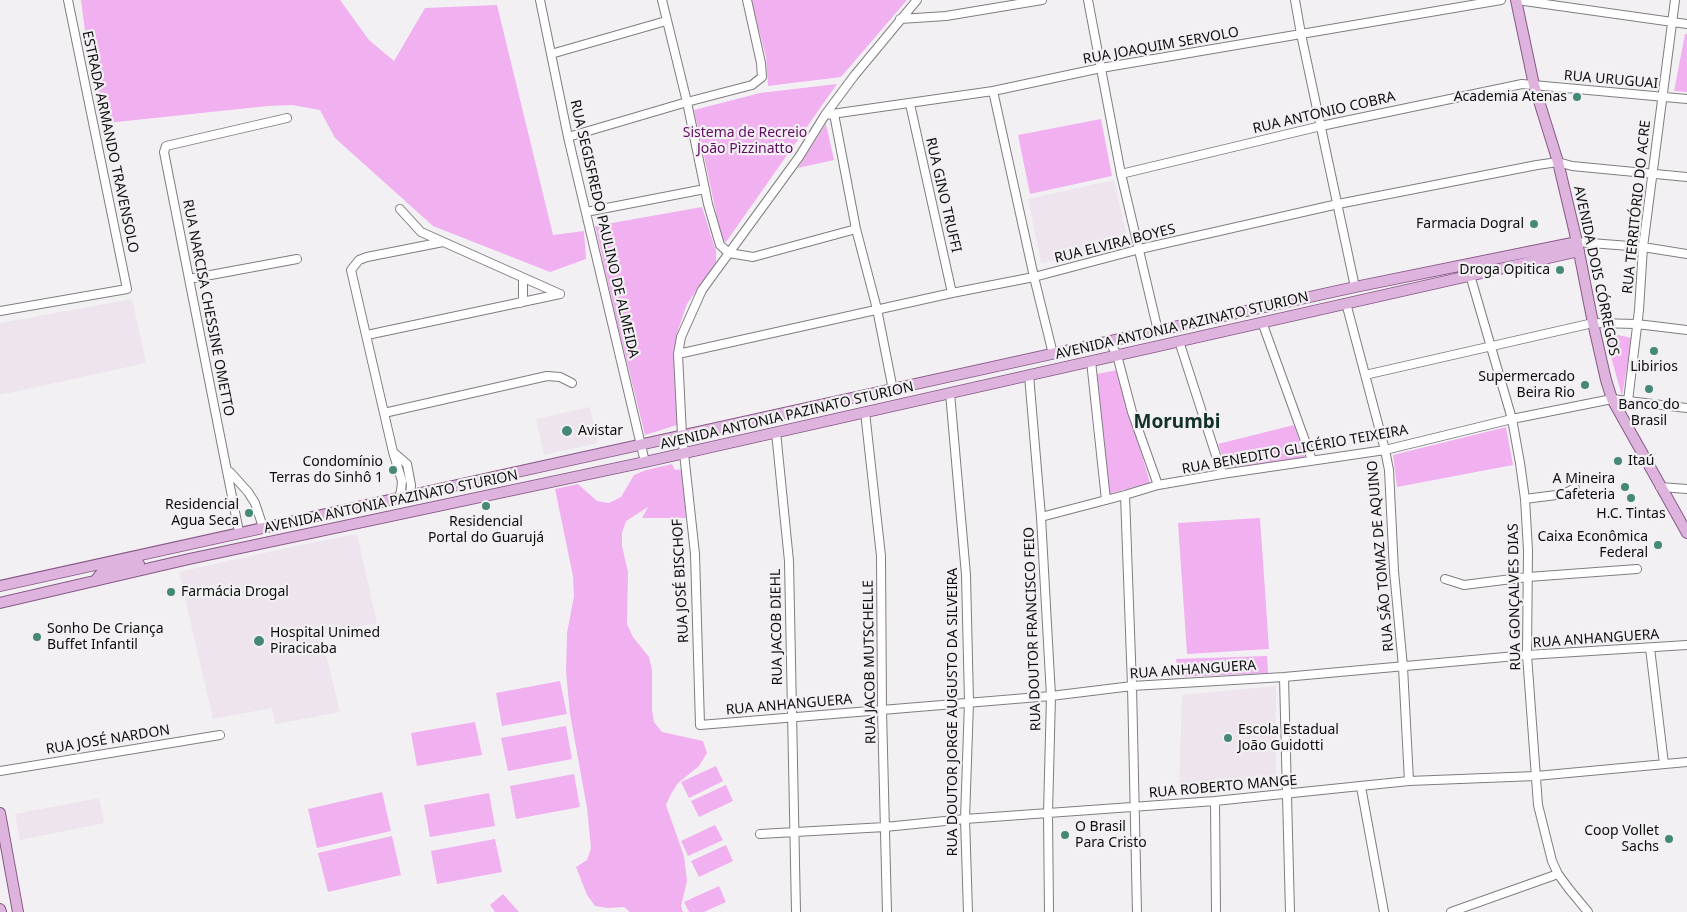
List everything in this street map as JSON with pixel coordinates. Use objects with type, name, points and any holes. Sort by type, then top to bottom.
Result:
[{"type":"main road","name":"AVENIDA DOIS CÓRREGOS","points":[[1517,0],[1534,85],[1558,162],[1578,246],[1593,323],[1612,399],[1687,533]]},
{"type":"main road","name":"AVENIDA ANTONIA PAZINATO STURION","points":[[0,603],[363,522],[646,462],[1470,275],[1578,246]]},
{"type":"main road","name":"AVENIDA ANTONIA PAZINATO STURION","points":[[0,586],[1331,293],[1578,246]]},
{"type":"main road","points":[[1331,293],[1346,303],[1355,288]]},
{"type":"main road","points":[[1029,375],[1030,366],[1036,360],[1053,354]]},
{"type":"main road","points":[[406,513],[411,509],[412,505],[410,495]]},
{"type":"main road","points":[[363,522],[366,513],[365,505]]},
{"type":"main road","points":[[95,581],[102,572],[163,558],[171,547]]},
{"type":"main road","points":[[0,813],[17,910]]},
{"type":"main road","points":[[0,852],[9,899],[17,910]]},
{"type":"street","name":"ESTRADA ARMANDO TRAVENSOLO","points":[[0,311],[128,289],[68,0]]},
{"type":"street","name":"RUA SEGISFREDO PAULINO DE ALMEIDA","points":[[540,0],[568,136],[646,462]]},
{"type":"street","points":[[662,0],[720,245],[729,253],[753,257],[856,230]]},
{"type":"street","points":[[568,136],[686,102],[752,86],[762,77],[761,63],[747,0]]},
{"type":"street","name":"RUA JOSÉ BISCHOF","points":[[700,726],[695,554],[682,435],[678,354],[681,338],[702,290],[799,157],[825,115],[854,76],[917,0]]},
{"type":"street","points":[[900,19],[946,16],[1042,0]]},
{"type":"street","points":[[1088,0],[1121,174],[1158,331]]},
{"type":"street","points":[[1295,0],[1355,288]]},
{"type":"street","name":"RUA JOAQUIM SERVOLO","points":[[825,115],[993,91],[1101,68],[1501,0]]},
{"type":"street","points":[[1517,0],[1687,24]]},
{"type":"street","name":"RUA TERRITÓRIO DO ACRE","points":[[1628,401],[1652,172],[1675,0]]},
{"type":"street","points":[[551,54],[666,21]]},
{"type":"street","name":"RUA ANTONIO COBRA","points":[[1121,174],[1321,126],[1522,84],[1534,85]]},
{"type":"street","name":"RUA URUGUAI","points":[[1534,85],[1663,96],[1687,100]]},
{"type":"street","points":[[993,91],[1053,354]]},
{"type":"street","name":"RUA GINO TRUFFI","points":[[910,104],[952,293]]},
{"type":"street","points":[[834,114],[856,230],[877,309],[893,390]]},
{"type":"street","name":"RUA NARCISA CHESSINE OMETTO","points":[[239,532],[164,152],[166,146],[287,118]]},
{"type":"street","points":[[1558,162],[1572,166],[1687,176]]},
{"type":"street","name":"RUA ELVIRA BOYES","points":[[678,354],[877,309],[1034,277],[1140,250],[1338,204],[1558,162]]},
{"type":"street","points":[[586,212],[705,188]]},
{"type":"street","points":[[366,335],[560,294],[420,232],[400,209]]},
{"type":"street","points":[[399,498],[402,481],[393,452],[351,270],[359,260],[367,257],[443,242]]},
{"type":"street","points":[[1578,246],[1644,247],[1687,254]]},
{"type":"street","points":[[189,278],[297,259]]},
{"type":"street","name":"RUA GONÇALVES DIAS","points":[[1470,275],[1512,419],[1525,498],[1528,577],[1527,655],[1538,805],[1548,848],[1558,874],[1588,912]]},
{"type":"street","points":[[520,303],[523,299],[523,278]]},
{"type":"street","name":"RUA SÃO TOMAZ DE AQUINO","points":[[1346,303],[1389,470],[1409,781]]},
{"type":"street","points":[[1262,322],[1312,460]]},
{"type":"street","points":[[1366,375],[1593,323],[1637,324],[1687,330]]},
{"type":"street","points":[[1179,341],[1222,474]]},
{"type":"street","points":[[1108,342],[1112,344],[1117,355],[1132,412],[1158,485]]},
{"type":"street","points":[[1091,361],[1106,500]]},
{"type":"street","name":"RUA DOUTOR FRANCISCO FEIO","points":[[1029,375],[1041,517],[1051,696],[1048,813],[1049,912]]},
{"type":"street","points":[[384,413],[547,376],[560,377],[572,383]]},
{"type":"street","name":"RUA DOUTOR JORGE AUGUSTO DA SILVEIRA","points":[[950,393],[966,575],[968,702],[965,819],[968,912]]},
{"type":"street","points":[[1612,399],[1687,408]]},
{"type":"street","name":"RUA BENEDITO GLICÉRIO TEIXEIRA","points":[[1041,517],[1158,485],[1385,450],[1512,419],[1612,399]]},
{"type":"street","points":[[1619,411],[1628,401]]},
{"type":"street","name":"RUA JACOB MUTSCHELLE","points":[[865,412],[881,556],[882,710],[887,912]]},
{"type":"street","name":"RUA JACOB DIEHL","points":[[776,432],[789,561],[796,912]]},
{"type":"street","points":[[393,452],[407,464],[411,485],[410,495]]},
{"type":"street","name":"RUA NARCISA CHESSINE OMETTO","points":[[228,469],[255,503],[263,527]]},
{"type":"street","points":[[1660,487],[1687,489]]},
{"type":"street","points":[[1525,498],[1564,494],[1575,488]]},
{"type":"street","points":[[1125,495],[1132,686],[1137,912]]},
{"type":"street","points":[[1445,579],[1464,585],[1528,577],[1637,570]]},
{"type":"street","name":"RUA ANHANGUERA","points":[[700,726],[1051,696],[1132,686],[1284,677],[1527,655],[1687,645]]},
{"type":"street","points":[[1650,648],[1664,764]]},
{"type":"street","points":[[1284,677],[1290,912]]},
{"type":"street","name":"RUA JOSÉ NARDON","points":[[0,770],[220,735]]},
{"type":"street","name":"RUA ROBERTO MANGE","points":[[760,834],[885,827],[965,819],[1215,801],[1409,781],[1536,776],[1687,762]]},
{"type":"street","points":[[1362,787],[1384,912]]},
{"type":"street","points":[[1215,801],[1216,912]]},
{"type":"street","points":[[1451,912],[1558,874]]},
{"type":"shaded area","points":[[1114,180],[1129,245],[1041,263],[1028,199]]},
{"type":"shaded area","points":[[132,299],[146,363],[0,395],[0,323]]},
{"type":"shaded area","name":"Avistar","points":[[590,407],[598,443],[544,455],[536,419]]},
{"type":"shaded area","name":"Hospital Unimed Piracicaba","points":[[357,534],[377,623],[321,634],[340,712],[275,724],[272,708],[213,719],[179,572]]},
{"type":"shaded area","name":"Escola Estadual João Guidotti","points":[[1276,686],[1276,782],[1179,788],[1182,695]]},
{"type":"shaded area","points":[[99,798],[104,823],[20,840],[15,814]]},
{"type":"green space","points":[[81,0],[340,0],[369,40],[394,61],[425,8],[497,5],[553,235],[584,231],[586,259],[550,272],[433,226],[335,138],[320,110],[292,105],[268,106],[107,123],[87,47]]},
{"type":"green space","points":[[751,0],[907,0],[841,77],[768,86],[766,57]]},
{"type":"green space","points":[[1685,34],[1687,34],[1687,92],[1674,91]]},
{"type":"green space","name":"Sistema de Recreio João Pìzzinatto","points":[[837,84],[726,242],[722,240],[694,110],[760,93]]},
{"type":"green space","points":[[1101,119],[1112,176],[1030,194],[1018,135]]},
{"type":"green space","points":[[826,124],[834,160],[798,168]]},
{"type":"green space","points":[[702,207],[716,251],[716,263],[687,304],[677,333],[677,425],[645,435],[595,226]]},
{"type":"green space","points":[[1604,332],[1632,338],[1622,396]]},
{"type":"green space","points":[[1117,370],[1150,483],[1108,494],[1097,374]]},
{"type":"green space","points":[[1294,425],[1305,458],[1227,469],[1218,444]]},
{"type":"green space","points":[[1506,427],[1513,465],[1397,487],[1393,455]]},
{"type":"green space","points":[[672,464],[675,470],[683,469],[686,518],[642,518],[648,507],[626,521],[622,533],[622,546],[628,572],[627,624],[633,637],[649,657],[652,670],[652,710],[654,722],[662,732],[703,741],[707,753],[699,766],[678,783],[666,805],[684,856],[687,881],[681,906],[683,912],[630,912],[624,907],[608,908],[595,906],[587,895],[576,867],[587,860],[591,848],[587,808],[570,714],[566,672],[567,633],[574,596],[573,576],[555,489],[578,484],[597,501],[609,503],[621,497],[634,475]]},
{"type":"green space","points":[[1260,518],[1269,649],[1187,654],[1178,523]]},
{"type":"green space","points":[[1267,656],[1268,673],[1179,677],[1176,659]]},
{"type":"green space","points":[[560,681],[567,714],[502,726],[496,693]]},
{"type":"green space","points":[[475,722],[482,755],[417,766],[411,733]]},
{"type":"green space","points":[[566,726],[572,759],[508,771],[501,738]]},
{"type":"green space","points":[[716,766],[723,781],[689,798],[681,782]]},
{"type":"green space","points":[[574,774],[580,807],[516,819],[510,786]]},
{"type":"green space","points":[[726,785],[733,801],[699,817],[691,801]]},
{"type":"green space","points":[[382,792],[391,831],[317,848],[308,809]]},
{"type":"green space","points":[[489,793],[495,826],[430,837],[424,805]]},
{"type":"green space","points":[[715,825],[723,840],[688,856],[681,841]]},
{"type":"green space","points":[[392,836],[401,875],[328,892],[318,853]]},
{"type":"green space","points":[[495,839],[502,872],[437,884],[431,851]]},
{"type":"green space","points":[[726,845],[733,861],[699,877],[691,861]]},
{"type":"green space","points":[[719,886],[726,902],[704,912],[689,912],[684,902]]},
{"type":"green space","points":[[503,894],[519,912],[495,912],[490,905]]},
{"type":"place","name":"Academia Atenas","points":[[1577,97]]},
{"type":"place","name":"Farmacia Dogral","points":[[1534,224]]},
{"type":"place","name":"Droga Opitica","points":[[1560,270]]},
{"type":"place","name":"Libirios","points":[[1654,351]]},
{"type":"place","name":"Supermercado Beira Rio","points":[[1585,385]]},
{"type":"place","name":"Banco do Brasil","points":[[1649,389]]},
{"type":"place","name":"Avistar","points":[[567,431]]},
{"type":"place","name":"Itaú","points":[[1618,461]]},
{"type":"place","name":"Condomínio Terras do Sinhô 1","points":[[393,470]]},
{"type":"place","name":"A Mineira Cafeteria","points":[[1625,487]]},
{"type":"place","name":"H.C. Tintas","points":[[1631,498]]},
{"type":"place","name":"Residencial Portal do Guarujá","points":[[486,506]]},
{"type":"place","name":"Residencial Agua Seca","points":[[249,513]]},
{"type":"place","name":"Caixa Econômica Federal","points":[[1658,545]]},
{"type":"place","name":"Farmácia Drogal","points":[[171,592]]},
{"type":"place","name":"Sonho De Criança Buffet Infantil","points":[[37,637]]},
{"type":"place","name":"Hospital Unimed Piracicaba","points":[[259,641]]},
{"type":"place","name":"Escola Estadual João Guidotti","points":[[1228,738]]},
{"type":"place","name":"O Brasil Para Cristo","points":[[1065,835]]},
{"type":"place","name":"Coop Vollet Sachs","points":[[1669,839]]},
{"type":"district","name":"Morumbi","points":[[1177,423]]}]
